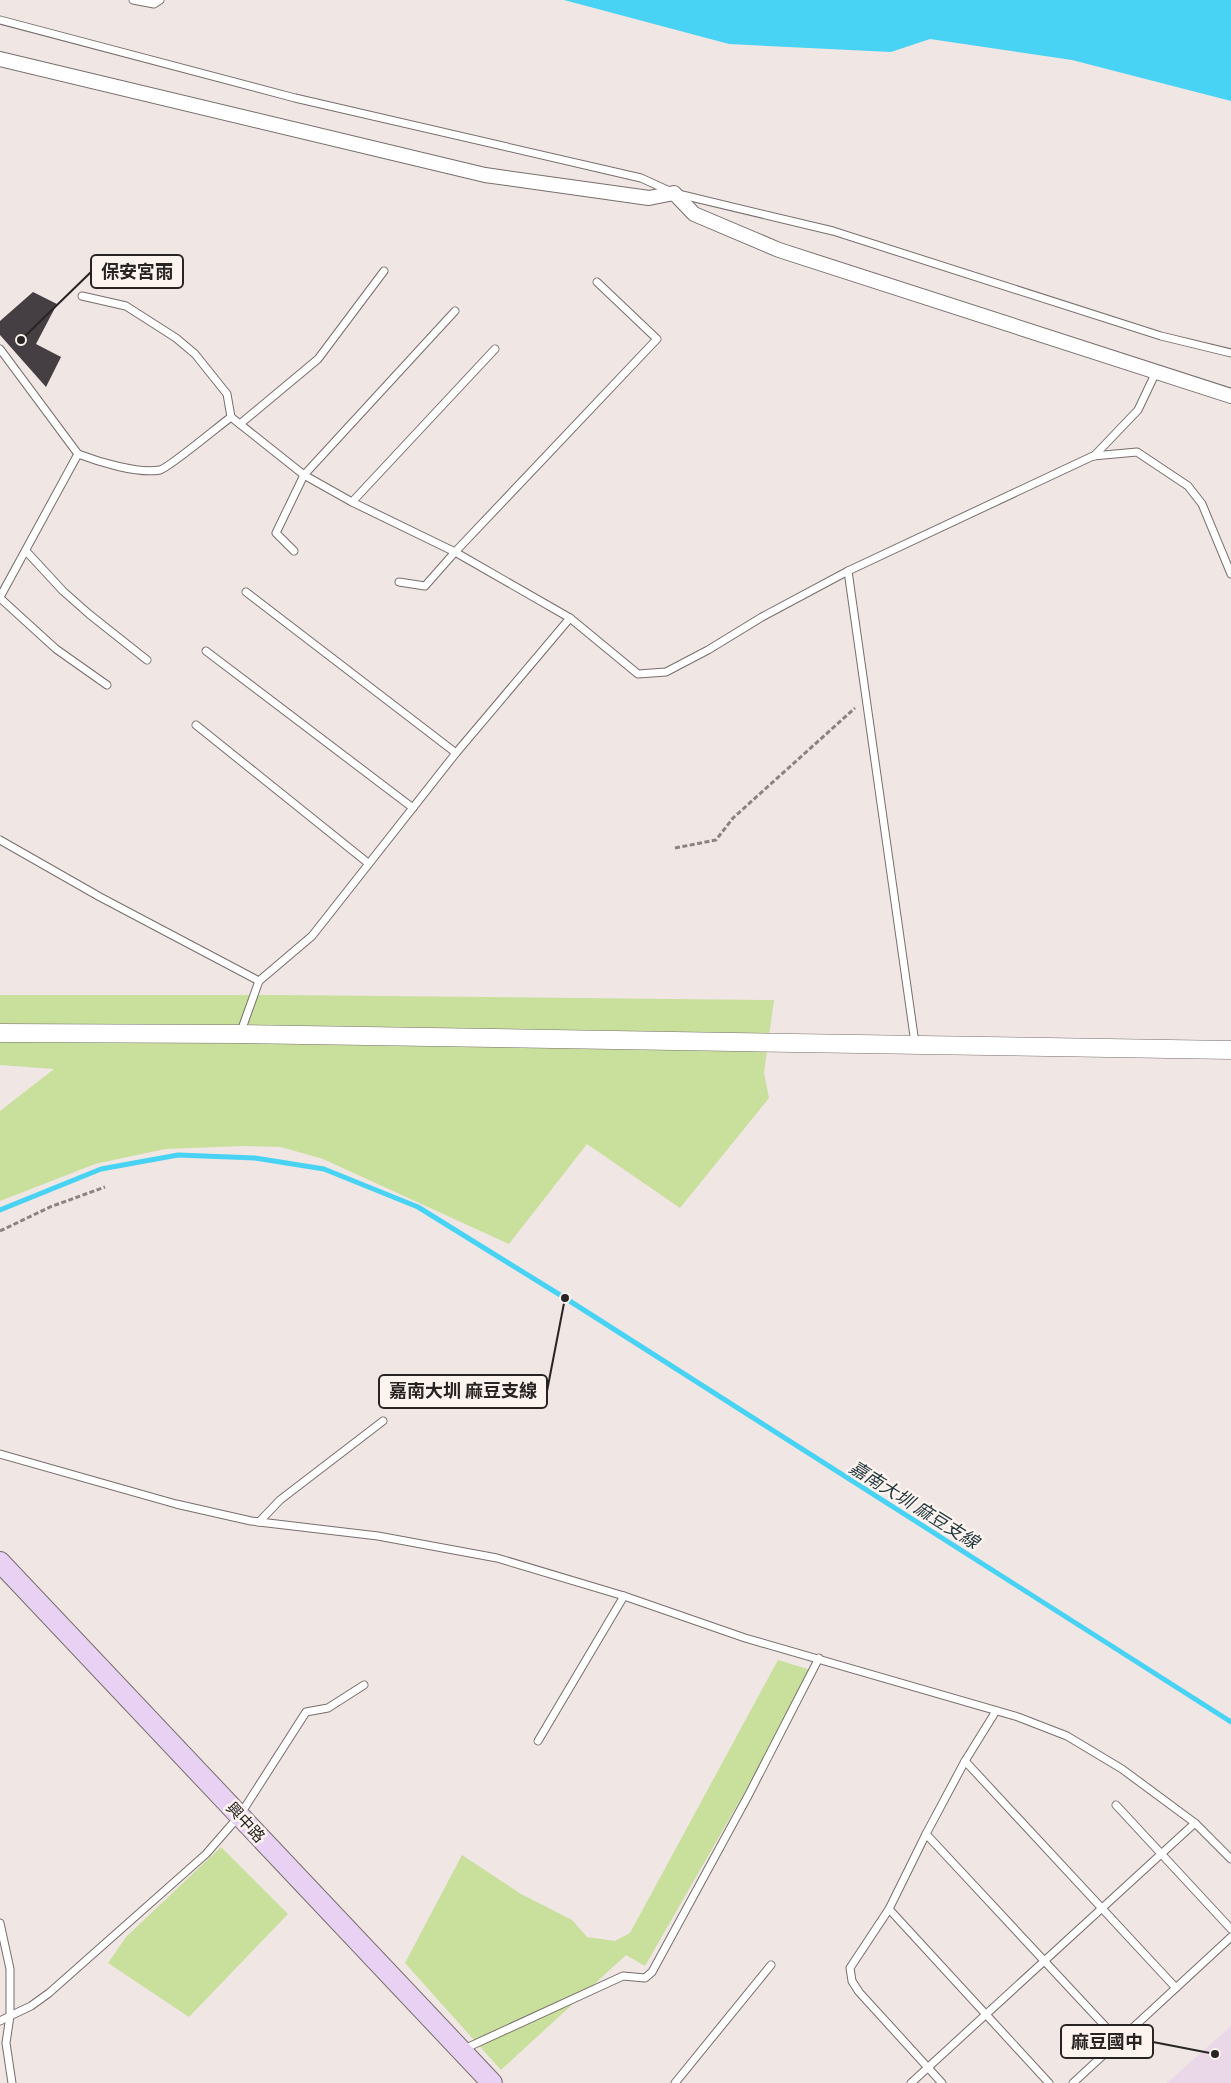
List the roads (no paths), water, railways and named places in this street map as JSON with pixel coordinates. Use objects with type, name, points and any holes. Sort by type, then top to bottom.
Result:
[{"type":"main road","name":"興中路","points":[[0,1562],[492,2083]]},
{"type":"street","points":[[0,59],[485,175],[648,198],[674,193],[694,214],[779,250],[1231,396]]},
{"type":"street","points":[[0,1033],[240,1034],[1231,1050]]},
{"type":"lane","points":[[132,0],[154,4],[160,0]]},
{"type":"lane","points":[[0,20],[295,98],[641,178],[674,193],[833,231],[1161,336],[1231,353]]},
{"type":"lane","points":[[240,424],[318,359],[384,271]]},
{"type":"lane","points":[[399,582],[425,586],[657,339],[597,282]]},
{"type":"lane","points":[[82,296],[126,306],[176,338],[195,354],[227,394],[231,417],[304,475],[352,502],[455,552],[570,618],[638,674],[666,672],[708,650],[762,617],[848,571],[1093,456],[1137,452],[1188,486],[1202,504],[1231,574]]},
{"type":"lane","points":[[294,550],[276,532],[304,475],[455,311]]},
{"type":"lane","points":[[0,349],[78,454],[97,461],[142,470],[162,470],[231,417]]},
{"type":"lane","points":[[352,502],[495,349]]},
{"type":"lane","points":[[1093,456],[1138,410],[1156,372]]},
{"type":"lane","points":[[78,454],[0,597],[56,649],[107,685]]},
{"type":"lane","points":[[26,551],[63,591],[147,660]]},
{"type":"lane","points":[[848,571],[915,1044]]},
{"type":"lane","points":[[246,592],[456,753]]},
{"type":"lane","points":[[240,1034],[260,981],[312,936],[456,753],[570,618]]},
{"type":"lane","points":[[206,651],[413,808]]},
{"type":"lane","points":[[196,725],[368,863]]},
{"type":"lane","points":[[0,840],[100,897],[260,981]]},
{"type":"lane","points":[[259,1522],[280,1500],[383,1421]]},
{"type":"lane","points":[[0,1454],[176,1504],[259,1522],[378,1536],[497,1558],[624,1596],[745,1638],[1018,1717],[1067,1736],[1122,1768],[1195,1823],[1231,1859]]},
{"type":"lane","points":[[538,1741],[624,1596]]},
{"type":"lane","points":[[462,2050],[623,1976],[645,1978],[652,1972],[819,1658]]},
{"type":"lane","points":[[0,2021],[49,1994],[206,1854],[240,1815],[306,1712],[328,1708],[364,1685]]},
{"type":"lane","points":[[942,2083],[852,1981],[850,1968],[889,1909],[965,1761],[996,1710]]},
{"type":"lane","points":[[965,1761],[1176,1988]]},
{"type":"lane","points":[[1116,1804],[1231,1928]]},
{"type":"lane","points":[[912,2083],[1195,1823]]},
{"type":"lane","points":[[926,1834],[1119,2040]]},
{"type":"lane","points":[[889,1909],[1049,2083]]},
{"type":"lane","points":[[0,1923],[10,1969],[10,2016],[6,2043],[12,2083]]},
{"type":"lane","points":[[1073,2083],[1231,1937]]},
{"type":"lane","points":[[675,2083],[771,1964]]},
{"type":"water","points":[[564,0],[1231,0],[1231,101],[1072,60],[930,39],[891,52],[729,44]]},
{"type":"waterway","name":"嘉南大圳 麻豆支線","points":[[0,1210],[101,1169],[178,1155],[255,1158],[324,1169],[418,1207],[565,1298],[1231,1722]]},
{"type":"place","name":"保安宮雨","points":[[21,340]]},
{"type":"place","name":"嘉南大圳 麻豆支線","points":[[565,1298]]},
{"type":"place","name":"麻豆國中","points":[[1215,2054]]}]
